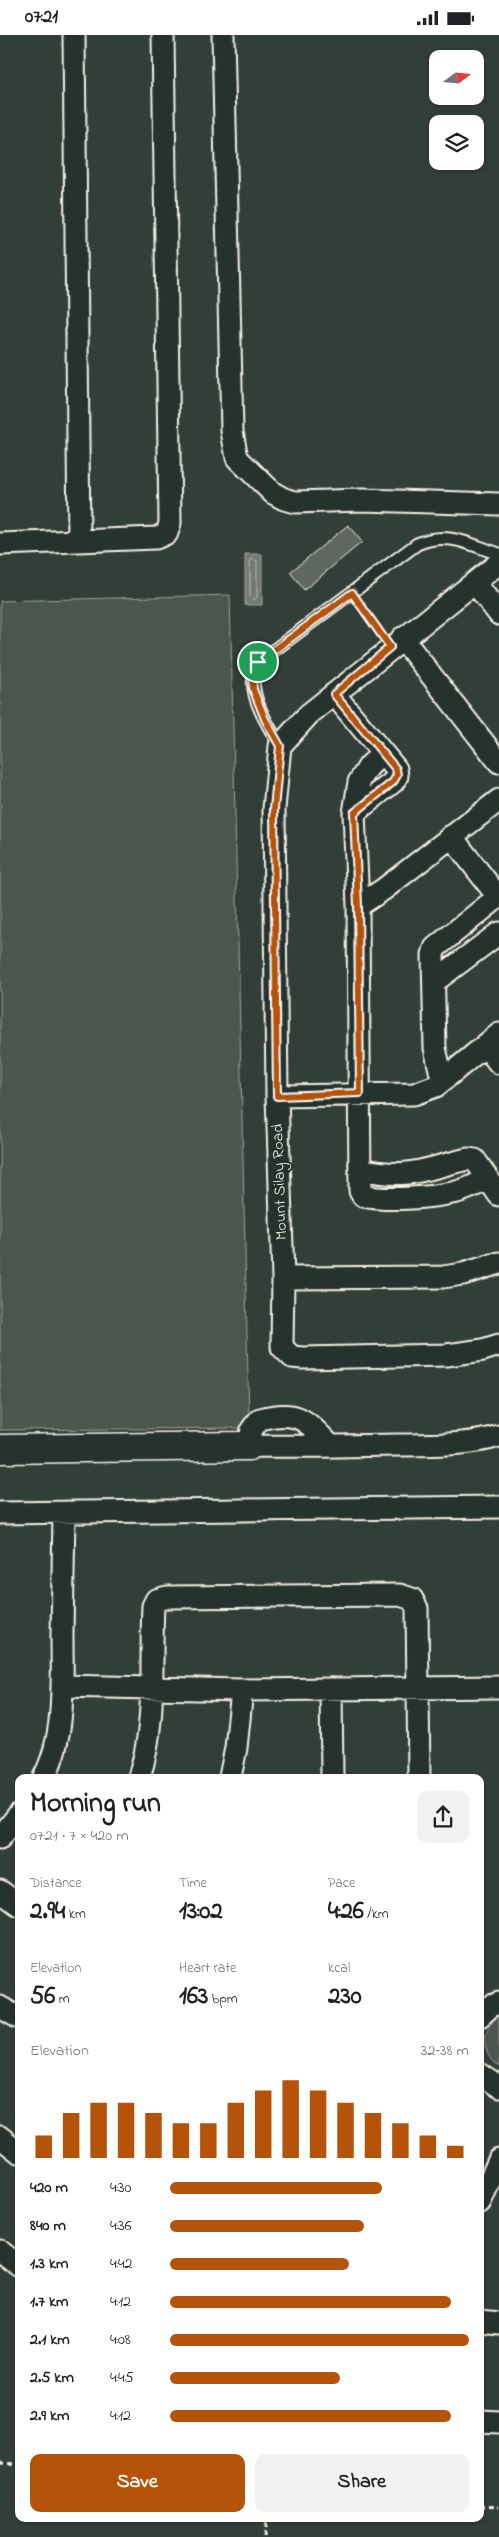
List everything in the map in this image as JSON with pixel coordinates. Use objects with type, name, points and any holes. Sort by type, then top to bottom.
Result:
[{"type":"street","points":[[74,35],[79,541]]},
{"type":"street","points":[[0,544],[156,538],[167,533],[170,523],[163,35]]},
{"type":"street","points":[[223,35],[232,431],[237,458],[273,493],[295,502],[362,501],[499,505]]},
{"type":"street","points":[[280,746],[302,720],[401,639],[499,563]]},
{"type":"street","points":[[475,583],[499,615]]},
{"type":"street","points":[[401,639],[499,743]]},
{"type":"street","points":[[401,639],[499,762]]},
{"type":"street","points":[[334,694],[396,769],[396,779],[354,813],[358,906],[360,1191],[363,1196],[370,1198],[452,1193],[493,1187],[475,1160],[468,1159],[422,1172],[400,1175],[361,1169]]},
{"type":"street","name":"Mount Silay Road","points":[[280,746],[274,809],[277,1096],[283,1278],[282,1347],[292,1357],[302,1358],[447,1355],[483,1350],[499,1345]]},
{"type":"street","points":[[358,906],[384,889],[499,800]]},
{"type":"street","points":[[442,1079],[435,1047],[433,955],[435,948],[499,898],[451,836]]},
{"type":"street","points":[[435,981],[499,933]]},
{"type":"street","points":[[277,1096],[360,1093],[414,1094],[436,1085],[492,1040],[499,1063]]},
{"type":"street","points":[[283,1278],[433,1277],[463,1274],[499,1263]]},
{"type":"street","points":[[249,1446],[252,1429],[260,1419],[271,1416],[295,1415],[307,1422],[331,1446]]},
{"type":"street","points":[[0,1449],[463,1443],[499,1437]]},
{"type":"street","points":[[0,1513],[499,1507]]},
{"type":"street","points":[[46,1774],[51,1764],[57,1741],[62,1686],[64,1513]]},
{"type":"street","points":[[140,1774],[145,1759],[152,1689],[153,1606],[156,1600],[167,1597],[400,1595],[412,1599],[417,1608],[419,1774]]},
{"type":"street","points":[[62,1686],[242,1690],[419,1686],[499,1687]]},
{"type":"street","points":[[332,1689],[332,1774]]},
{"type":"street","points":[[231,1774],[236,1748],[242,1690]]},
{"type":"street","points":[[0,1838],[15,1819]]},
{"type":"street","points":[[0,1891],[15,1902]]},
{"type":"street","points":[[484,2012],[491,2006],[499,2003]]},
{"type":"street","points":[[0,2007],[15,2016]]},
{"type":"street","points":[[484,2077],[499,2087]]},
{"type":"street","points":[[0,2137],[15,2149]]},
{"type":"street","points":[[484,2193],[499,2160]]},
{"type":"street","points":[[0,2251],[15,2262]]},
{"type":"street","points":[[484,2321],[499,2323]]},
{"type":"street","points":[[484,2421],[499,2422]]},
{"type":"lane","points":[[280,746],[265,719],[253,689],[252,676],[258,662],[416,544],[429,539],[449,537],[499,554]]},
{"type":"path","points":[[352,593],[401,639]]},
{"type":"path","points":[[0,2463],[15,2464]]},
{"type":"path","points":[[484,2505],[499,2507]]},
{"type":"path","points":[[265,2537],[266,2522]]},
{"type":"shaded area","points":[[230,595],[249,1422],[240,1428],[0,1430],[0,601]]},
{"type":"shaded area","points":[[499,2015],[499,2067],[488,2055],[485,2041],[489,2027]]},
{"type":"water","points":[[245,554],[262,554],[262,605],[245,605]]},
{"type":"building","points":[[348,525],[362,542],[304,590],[290,572]]},
{"type":"route","points":[[352,593],[390,647],[334,694],[396,769],[397,775],[393,782],[354,813],[358,906],[360,1093],[277,1096],[274,809],[275,781],[280,746],[265,719],[253,689],[252,676],[258,662],[352,593]]}]
